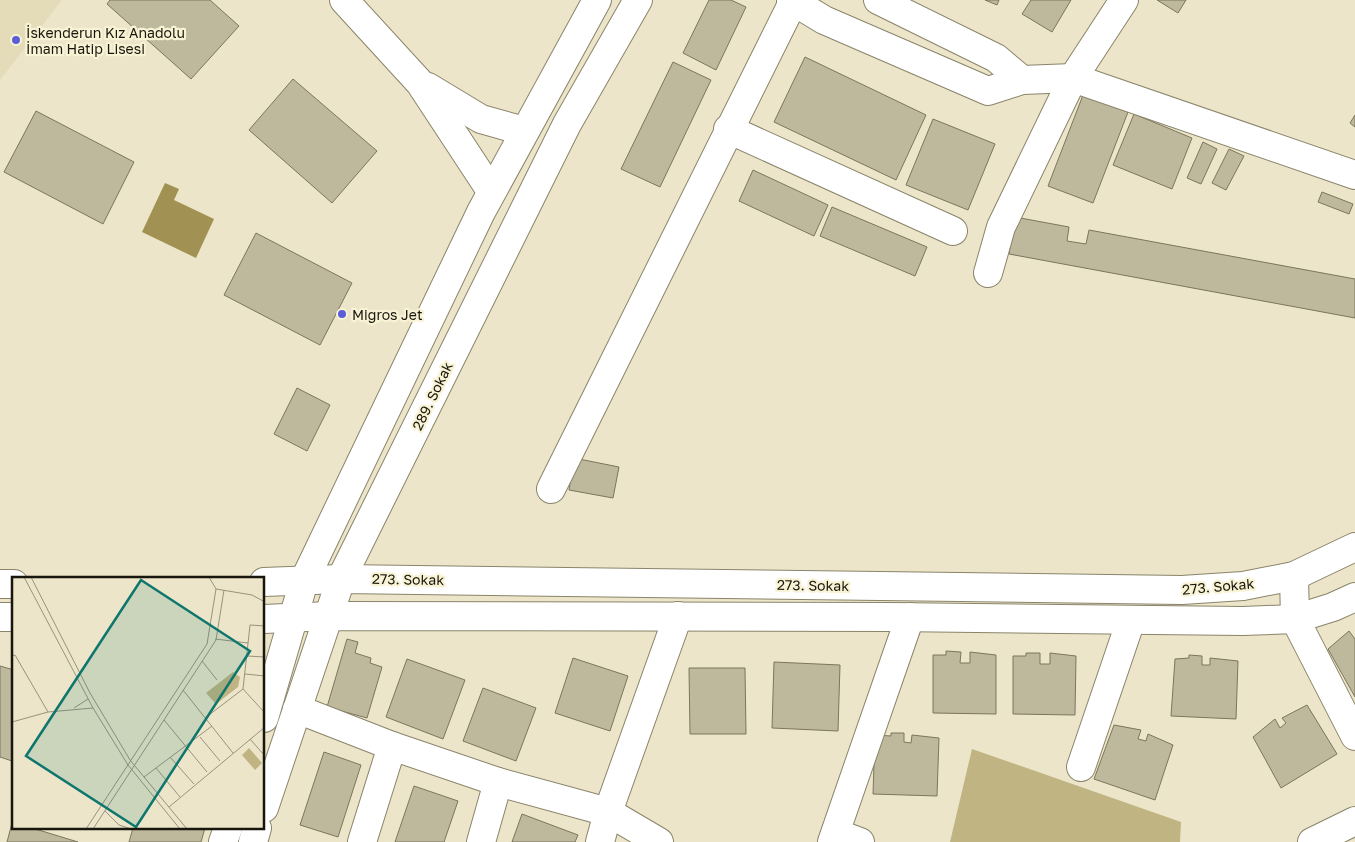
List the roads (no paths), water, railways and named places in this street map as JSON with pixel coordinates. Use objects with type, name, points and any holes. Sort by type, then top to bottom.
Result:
[{"type":"street","points":[[344,0],[420,83],[492,191]]},
{"type":"street","points":[[265,714],[304,581],[492,191],[597,0]]},
{"type":"street","name":"289. Sokak","points":[[265,805],[341,579],[567,124],[638,0]]},
{"type":"street","points":[[551,489],[793,0],[824,20],[988,91],[1022,80],[1073,78],[1355,175]]},
{"type":"street","points":[[878,0],[996,58],[1022,80]]},
{"type":"street","points":[[988,273],[1000,228],[1073,78],[1124,0]]},
{"type":"street","points":[[420,83],[481,119],[524,131]]},
{"type":"street","points":[[728,129],[953,231]]},
{"type":"street","name":"273. Sokak","points":[[265,582],[341,579],[1182,590],[1244,586],[1294,576],[1355,547]]},
{"type":"street","points":[[1294,576],[1295,620],[1355,736]]},
{"type":"street","points":[[265,619],[329,616],[678,616],[1295,620],[1355,597]]},
{"type":"street","points":[[600,842],[608,812],[678,616]]},
{"type":"street","points":[[843,839],[910,617]]},
{"type":"street","points":[[1081,767],[1131,620]]},
{"type":"street","points":[[297,709],[392,746],[498,782],[608,812],[659,842]]},
{"type":"street","points":[[362,842],[392,746]]},
{"type":"street","points":[[481,842],[498,782]]},
{"type":"street","points":[[1314,841],[1355,821]]},
{"type":"place","name":"İskenderun Kız Anadolu İmam Hatip Lisesi","points":[[16,40]]},
{"type":"place","name":"Migros Jet","points":[[342,314]]}]
